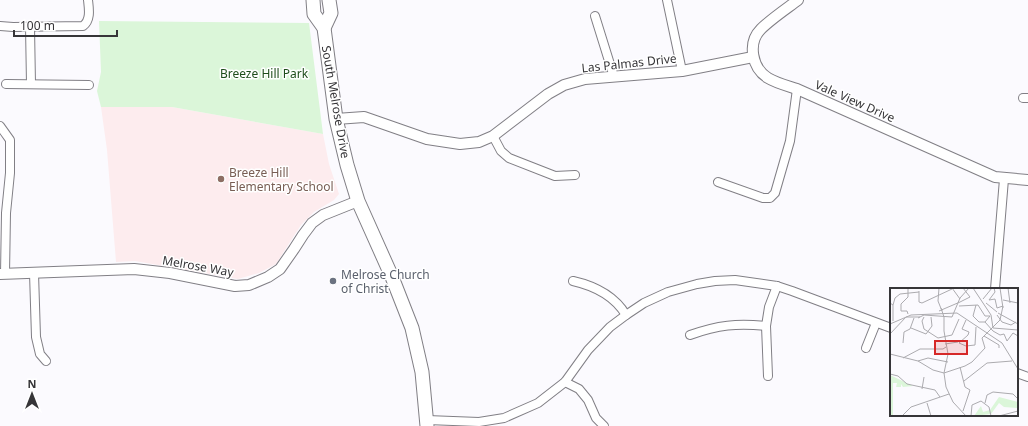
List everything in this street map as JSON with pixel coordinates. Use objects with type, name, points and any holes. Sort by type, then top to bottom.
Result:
[{"type":"main road","name":"South Melrose Drive","points":[[313,0],[314,14],[324,28],[336,119],[347,165],[358,201],[412,328],[422,372],[427,423]]},
{"type":"main road","name":"South Melrose Drive","points":[[324,28],[331,13],[329,0]]},
{"type":"street","points":[[0,26],[83,26],[87,23],[89,13],[88,0]]},
{"type":"street","points":[[667,0],[682,71]]},
{"type":"street","points":[[753,56],[752,49],[754,41],[760,30],[798,0]]},
{"type":"street","points":[[595,16],[614,77]]},
{"type":"street","points":[[30,27],[31,84]]},
{"type":"street","name":"Las Palmas Drive","points":[[336,119],[364,117],[427,139],[460,144],[479,142],[493,136],[548,94],[564,85],[585,79],[682,71],[753,56]]},
{"type":"street","name":"Vale View Drive","points":[[753,56],[755,63],[763,74],[769,79],[797,89],[994,178],[1028,180]]},
{"type":"street","points":[[6,84],[88,85]]},
{"type":"street","points":[[718,182],[763,198],[770,198],[775,193],[790,141],[797,89]]},
{"type":"street","points":[[0,126],[10,140],[10,173],[6,212],[3,274]]},
{"type":"street","points":[[493,136],[501,151],[509,158],[555,176],[575,175]]},
{"type":"street","points":[[995,288],[1004,179]]},
{"type":"street","name":"Melrose Way","points":[[3,274],[134,269],[170,273],[235,286],[249,285],[268,277],[280,269],[312,223],[323,215],[358,201]]},
{"type":"street","points":[[34,273],[36,337],[40,354],[46,361]]},
{"type":"street","points":[[427,423],[479,422],[504,418],[538,403],[565,382],[588,350],[610,327],[626,315],[644,303],[668,292],[697,284],[735,280],[777,286],[792,290],[890,328]]},
{"type":"street","points":[[573,281],[588,284],[603,291],[621,307],[626,315]]},
{"type":"street","points":[[768,376],[766,326],[769,307],[777,286]]},
{"type":"street","points":[[866,348],[876,323]]},
{"type":"street","points":[[690,335],[707,329],[726,325],[747,324],[766,326]]},
{"type":"street","points":[[1018,373],[1028,377]]},
{"type":"street","points":[[565,382],[579,389],[588,400],[596,418],[604,426]]},
{"type":"shaded area","name":"Breeze Hill Elementary School","points":[[101,107],[172,107],[323,134],[329,164],[339,194],[334,200],[314,212],[301,225],[276,264],[259,273],[238,279],[135,261],[116,262],[107,150]]},
{"type":"green space","name":"Breeze Hill Park","points":[[99,21],[309,23],[323,134],[172,107],[101,107],[97,91],[101,72]]},
{"type":"place","name":"Breeze Hill Elementary School","points":[[221,179]]},
{"type":"place","name":"Melrose Church of Christ","points":[[333,281]]}]
